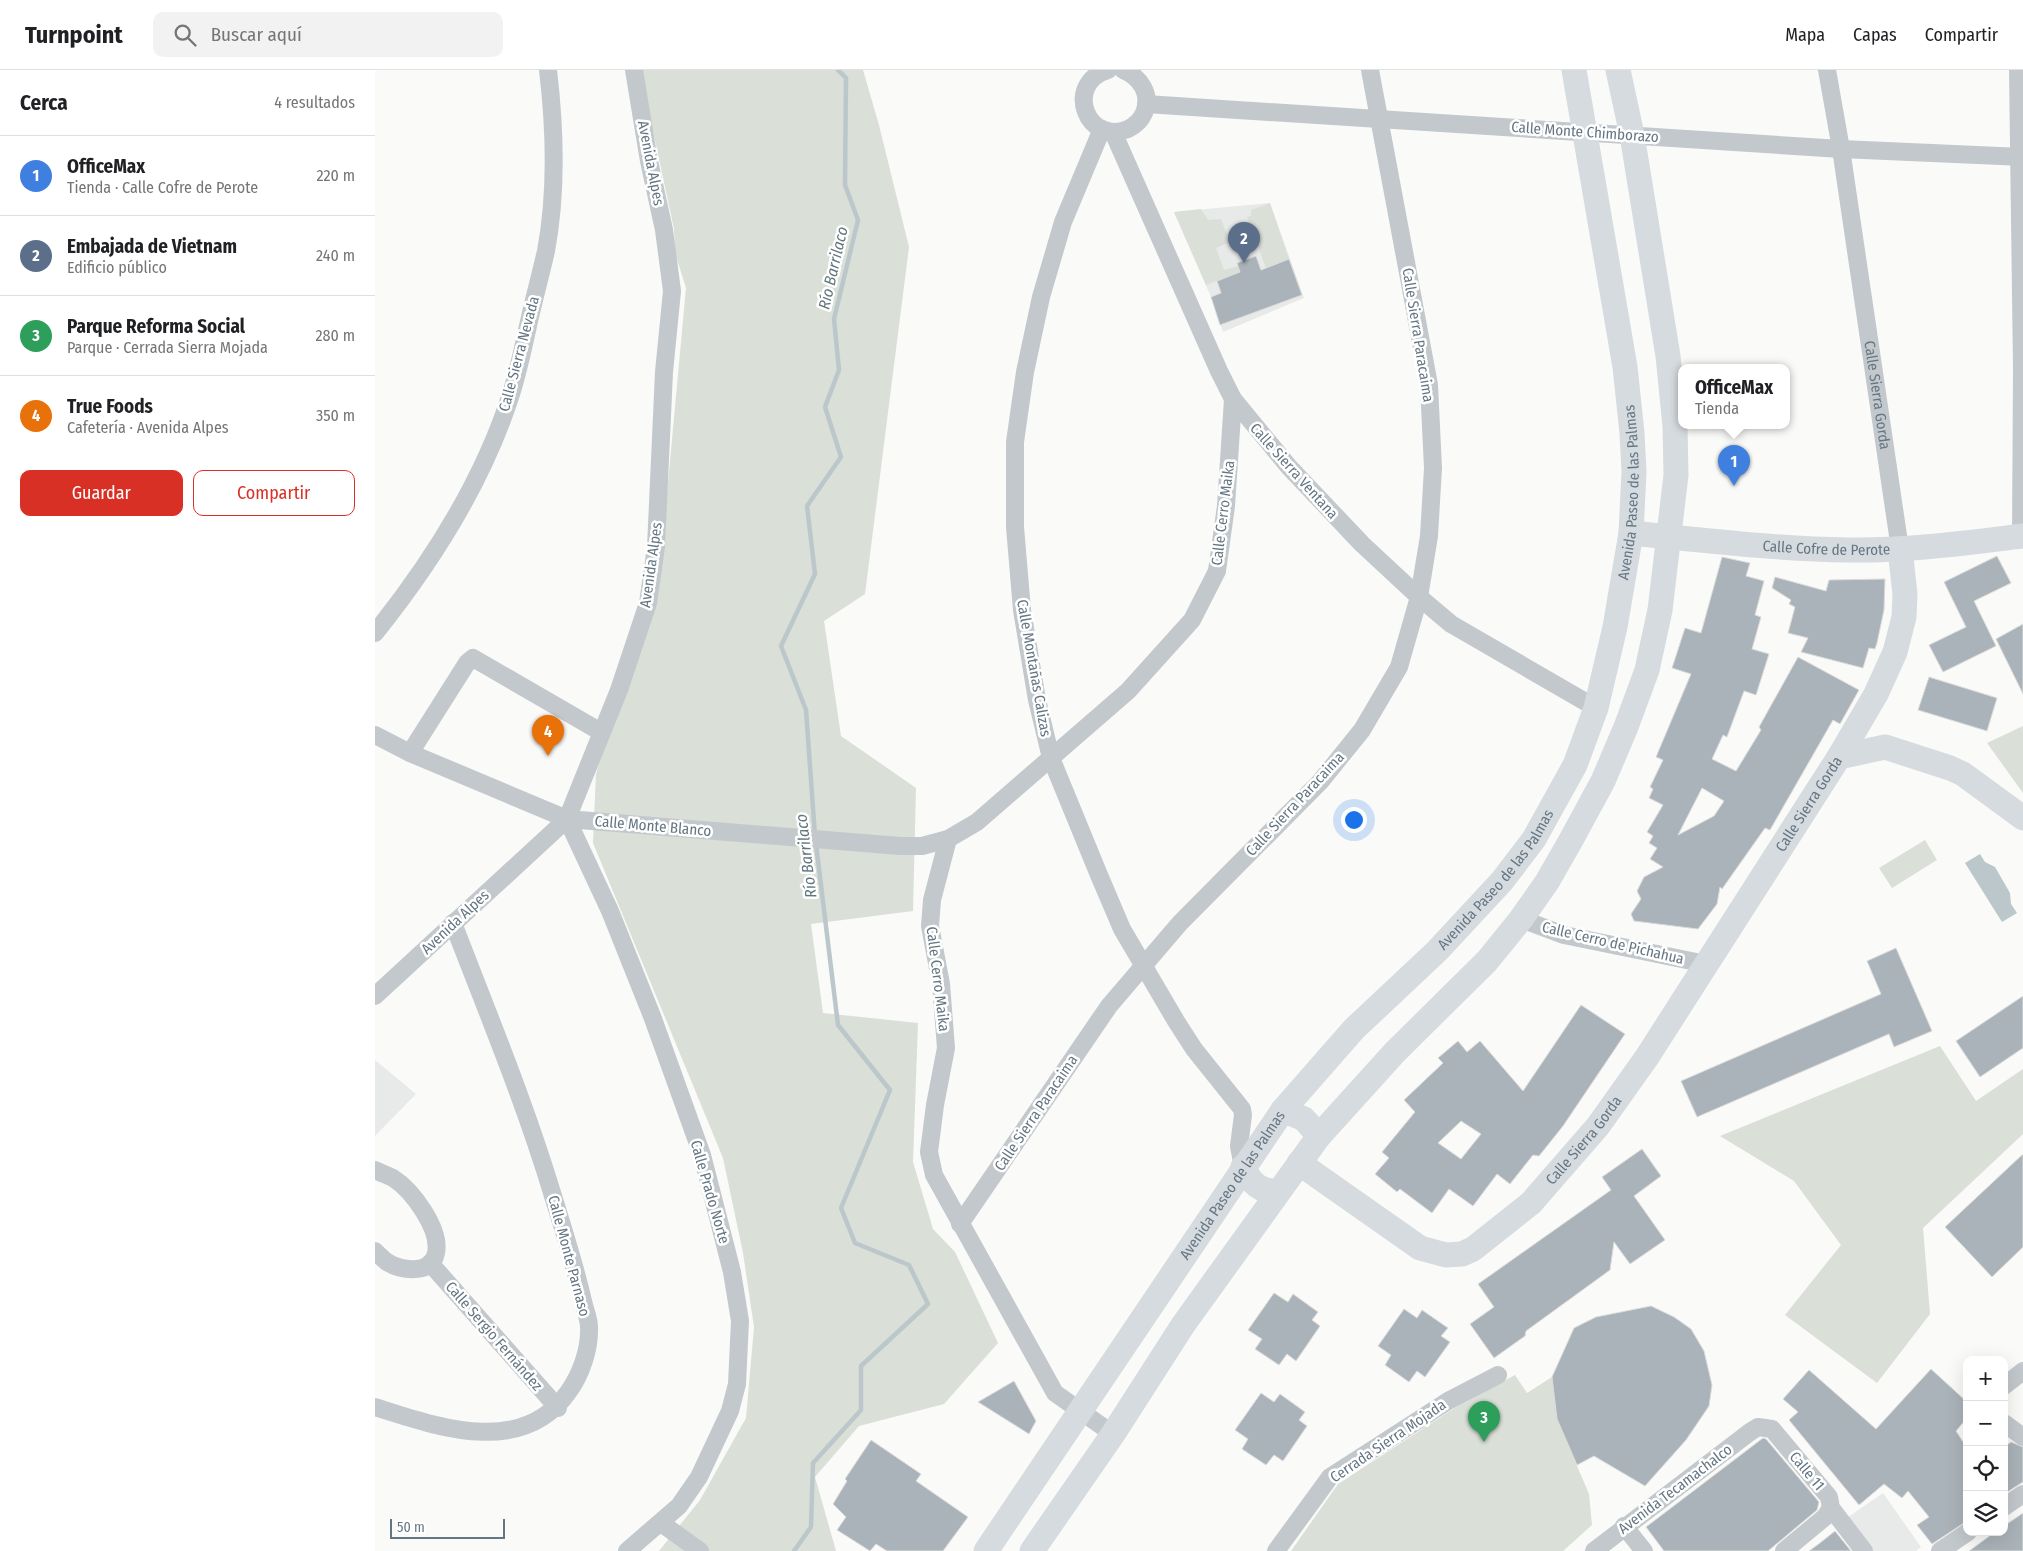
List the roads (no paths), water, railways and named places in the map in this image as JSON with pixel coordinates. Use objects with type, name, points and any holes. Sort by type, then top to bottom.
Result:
[{"type":"main road","name":"Avenida Paseo de las Palmas","points":[[986,1551],[1283,1110],[1354,1029],[1437,951],[1502,881],[1534,839],[1575,765],[1596,708],[1615,627],[1631,532],[1634,502],[1632,434],[1625,367],[1574,70]]},
{"type":"main road","points":[[1032,1551],[1113,1434],[1183,1325],[1319,1136],[1389,1059],[1487,961],[1521,920],[1547,882],[1571,840],[1603,781],[1626,727],[1647,670],[1660,610],[1676,475],[1675,426],[1668,356],[1631,135],[1618,70]]},
{"type":"main road","name":"Calle Cofre de Perote","points":[[1631,532],[1819,548],[1900,549],[2022,537]]},
{"type":"main road","name":"Calle Sierra Gorda","points":[[1299,1163],[1420,1248],[1446,1255],[1462,1254],[1473,1249],[1531,1203],[1599,1126],[1647,1057],[1839,757],[1876,694],[1895,652],[1904,617],[1905,594],[1900,549]]},
{"type":"main road","points":[[1876,694],[1874,723],[1877,737],[1885,747]]},
{"type":"main road","points":[[1839,757],[1885,747],[1963,774],[2023,818]]},
{"type":"main road","points":[[1502,881],[1513,912],[1521,920]]},
{"type":"main road","points":[[1283,1110],[1304,1119],[1319,1136]]},
{"type":"main road","points":[[1243,1167],[1256,1186],[1267,1192],[1278,1191]]},
{"type":"street","name":"Calle Sierra Nevada","points":[[375,633],[412,587],[452,523],[489,452],[511,394],[546,250],[552,203],[554,163],[548,70]]},
{"type":"street","name":"Avenida Alpes","points":[[375,996],[567,819],[619,690],[647,603],[656,547],[664,372],[672,291],[664,230],[649,161],[634,70]]},
{"type":"street","points":[[1108,131],[1123,131],[1139,121],[1147,104],[1145,92],[1140,81],[1131,73],[1123,70]]},
{"type":"street","name":"Calle Sierra Paracaima","points":[[960,1224],[1109,1006],[1142,965],[1320,782],[1362,730],[1399,667],[1419,596],[1429,536],[1433,468],[1429,385],[1370,70]]},
{"type":"street","name":"Calle Sierra Gorda","points":[[1827,70],[1841,148],[1900,549]]},
{"type":"street","points":[[2018,70],[2022,157],[2022,537]]},
{"type":"street","name":"Calle Sierra Ventana","points":[[1096,72],[1084,93],[1085,110],[1094,125],[1108,131],[1233,399],[1289,467],[1362,544],[1451,624],[1596,708]]},
{"type":"street","name":"Calle Monte Chimborazo","points":[[1147,104],[1585,133],[2022,157]]},
{"type":"street","name":"Calle Montañas Calizas","points":[[1108,131],[1063,222],[1041,297],[1025,372],[1015,442],[1015,527],[1022,610],[1037,700],[1051,758],[1122,929],[1194,1049],[1242,1109],[1243,1115],[1239,1141],[1243,1167]]},
{"type":"street","name":"Calle Cerro Maika","points":[[1113,1434],[1055,1393],[934,1175],[929,1152],[935,1105],[946,1048],[941,984],[931,926],[932,900],[948,839],[977,822],[1128,691],[1169,648],[1192,620],[1217,571],[1227,506],[1233,399]]},
{"type":"street","points":[[410,754],[467,663],[473,658],[601,732]]},
{"type":"street","name":"Calle Monte Blanco","points":[[375,735],[410,754],[567,819],[914,846],[948,839]]},
{"type":"street","name":"Calle Prado Norte","points":[[567,819],[610,911],[652,1016],[702,1155],[732,1272],[740,1321],[737,1384],[730,1411],[699,1477],[679,1506],[627,1551]]},
{"type":"street","name":"Calle Cerro de Pichahua","points":[[1521,920],[1564,935],[1705,964]]},
{"type":"street","name":"Calle Monte Parnaso","points":[[375,1408],[468,1432],[499,1433],[531,1423],[558,1408],[575,1383],[585,1355],[589,1327],[578,1278],[533,1130],[453,923]]},
{"type":"street","points":[[375,1170],[393,1178],[408,1191],[423,1209],[436,1243],[436,1255],[431,1264],[423,1268],[406,1269],[387,1262],[375,1252]]},
{"type":"street","name":"Calle Sergio Fernández","points":[[431,1264],[558,1408]]},
{"type":"street","points":[[2008,1383],[2023,1371]]},
{"type":"street","name":"Cerrada Sierra Mojada","points":[[1277,1551],[1330,1477],[1448,1401],[1498,1375]]},
{"type":"street","points":[[2008,1426],[2023,1437]]},
{"type":"street","name":"Calle 11","points":[[1758,1427],[1772,1429],[1829,1497],[1831,1508],[1864,1551]]},
{"type":"street","name":"Avenida Tecamachalco","points":[[1594,1551],[1624,1526],[1758,1427]]},
{"type":"street","points":[[2008,1504],[2023,1494]]},
{"type":"street","points":[[1784,1551],[1825,1517],[1831,1508]]},
{"type":"street","points":[[661,1523],[700,1551]]},
{"type":"street","points":[[1624,1526],[1644,1551]]},
{"type":"street","points":[[1947,1549],[1963,1536]]},
{"type":"waterway","name":"Río Barrilaco","points":[[815,836],[806,710],[781,646],[815,574],[807,506],[841,457],[825,407],[839,370],[834,319],[858,220],[845,185],[846,78],[838,70]]},
{"type":"waterway","name":"Río Barrilaco","points":[[794,1551],[811,1527],[813,1463],[861,1410],[861,1366],[928,1304],[909,1265],[855,1243],[841,1208],[890,1090],[838,1025],[816,844]]},
{"type":"place","name":"Embajada de Vietnam","points":[[1244,263]]},
{"type":"place","name":"OfficeMax","points":[[1734,486]]},
{"type":"place","name":"True Foods","points":[[548,756]]},
{"type":"place","name":"Parque Reforma Social","points":[[1484,1442]]}]
